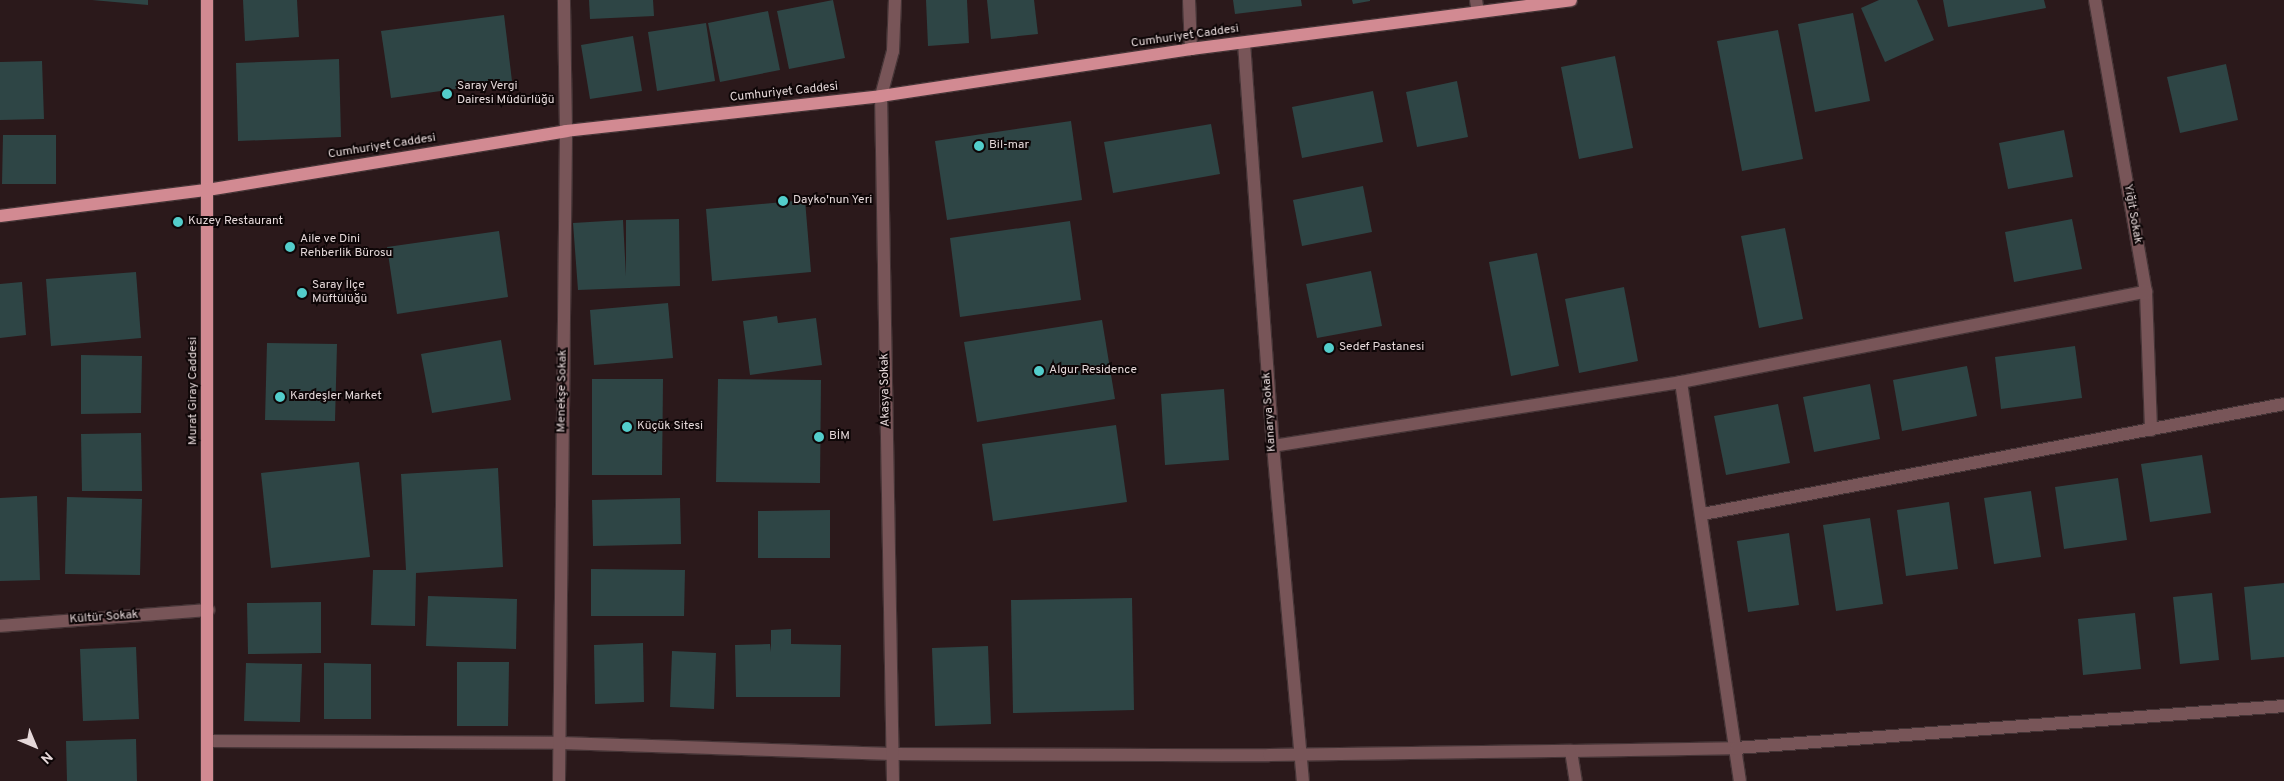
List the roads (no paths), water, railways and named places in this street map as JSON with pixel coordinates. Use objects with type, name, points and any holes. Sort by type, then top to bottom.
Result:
[{"type":"main road","name":"Murat Giray Caddesi","points":[[207,0],[207,781]]},
{"type":"main road","name":"Cumhuriyet Caddesi","points":[[0,216],[207,190],[566,131],[881,96],[1191,49],[1244,43],[1477,6],[1571,0]]},
{"type":"street","name":"Menekşe Sokak","points":[[559,781],[566,131],[564,0]]},
{"type":"street","name":"Akasya Sokak","points":[[893,781],[881,96],[892,50],[895,0]]},
{"type":"street","points":[[1189,0],[1191,49]]},
{"type":"street","name":"Yiğit Sokak","points":[[2095,0],[2146,292],[2151,430]]},
{"type":"street","name":"Kanarya Sokak","points":[[1244,43],[1273,446],[1303,781]]},
{"type":"street","points":[[1273,446],[1680,382],[2146,292]]},
{"type":"street","points":[[1680,382],[1702,514],[1740,781]]},
{"type":"street","points":[[1702,514],[2284,404]]},
{"type":"street","name":"Kültür Sokak","points":[[0,626],[208,610]]},
{"type":"street","points":[[208,742],[560,743],[893,754],[1571,751],[1736,748],[2284,706]]},
{"type":"street","points":[[1571,751],[1576,781]]},
{"type":"place","name":"Saray Vergi Dairesi Müdürlüğü","points":[[447,94]]},
{"type":"place","name":"Bil-mar","points":[[979,146]]},
{"type":"place","name":"Dayko'nun Yeri","points":[[783,201]]},
{"type":"place","name":"Kuzey Restaurant","points":[[178,222]]},
{"type":"place","name":"Aile ve Dini Rehberlik Bürosu","points":[[290,247]]},
{"type":"place","name":"Saray İlçe Müftülüğü","points":[[302,293]]},
{"type":"place","name":"Sedef Pastanesi","points":[[1329,348]]},
{"type":"place","name":"Algur Residence","points":[[1039,371]]},
{"type":"place","name":"Kardeşler Market","points":[[280,397]]},
{"type":"place","name":"Küçük Sitesi","points":[[627,427]]},
{"type":"place","name":"BİM","points":[[819,437]]}]
